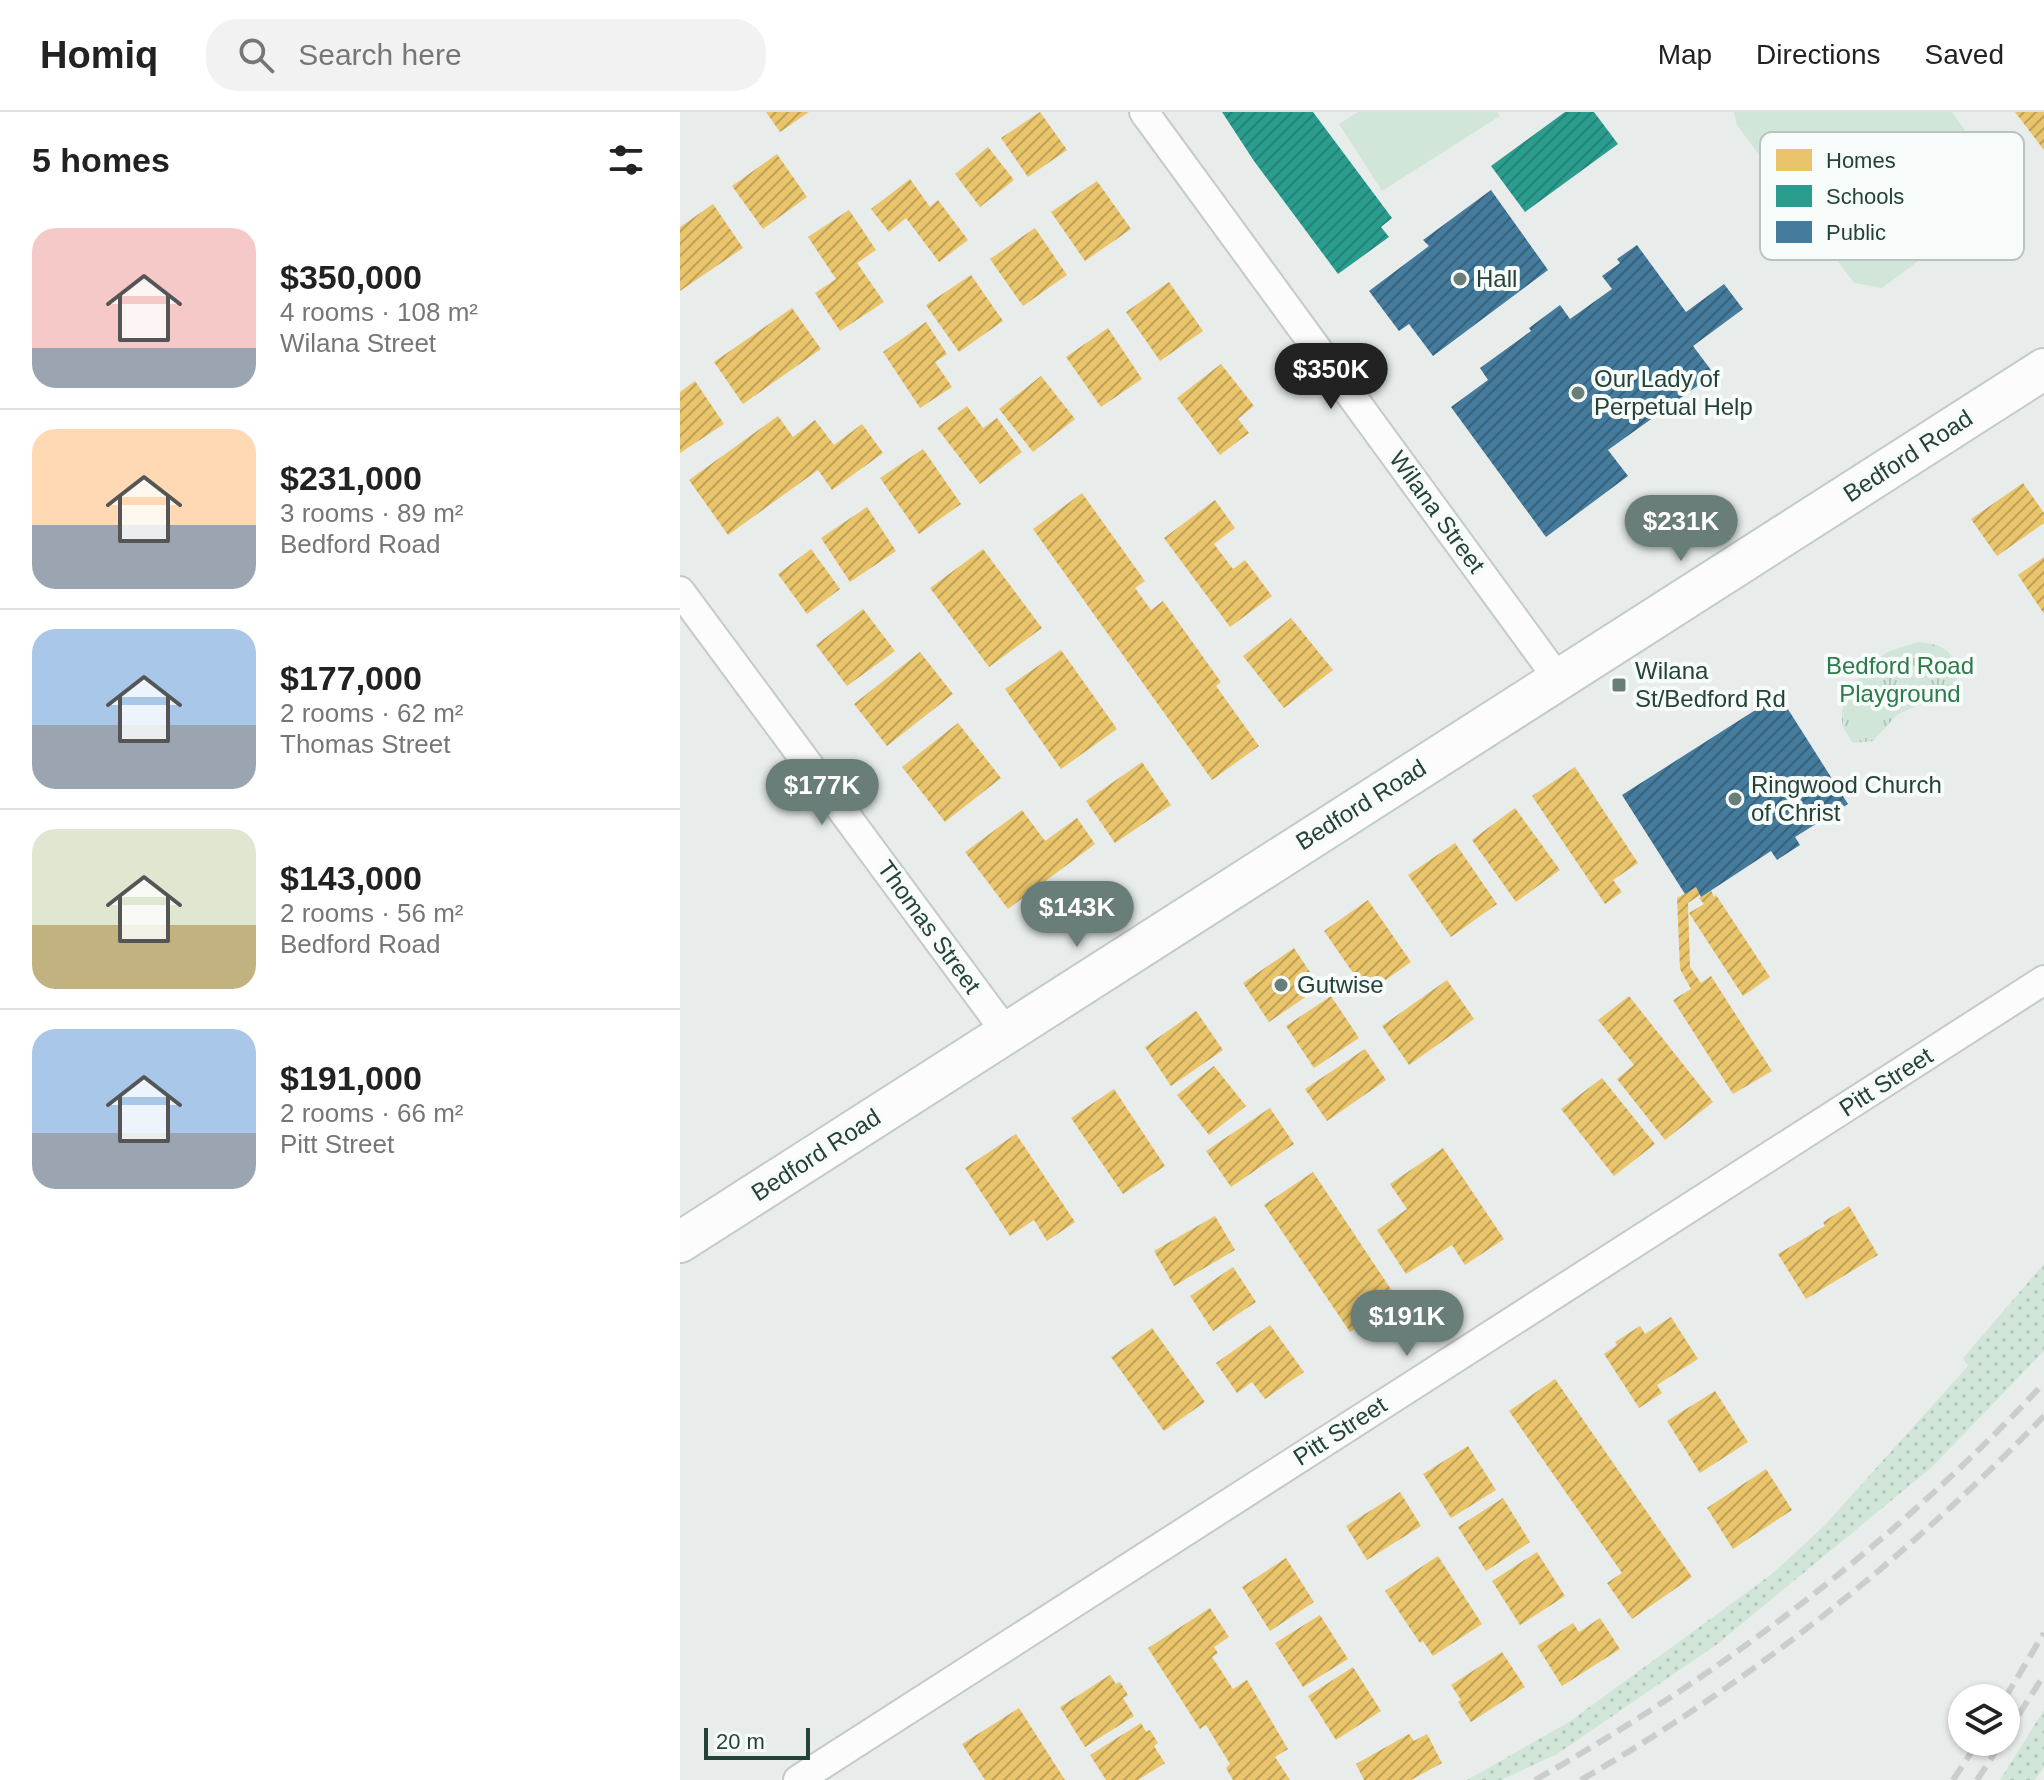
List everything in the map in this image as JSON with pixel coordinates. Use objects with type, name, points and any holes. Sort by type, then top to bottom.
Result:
[{"type":"main road","name":"Bedford Road","points":[[680,1242],[2044,369]]},
{"type":"street","name":"Wilana Street","points":[[1144,112],[1559,680]]},
{"type":"street","name":"Thomas Street","points":[[680,591],[1006,1032]]},
{"type":"street","name":"Pitt Street","points":[[798,1780],[2044,980]]},
{"type":"green space","points":[[1358,112],[1497,112],[1500,116],[1382,191],[1339,124]]},
{"type":"green space","points":[[1734,112],[1952,112],[1966,132],[1760,132],[1760,156],[1737,125]]},
{"type":"green space","points":[[1837,260],[1920,260],[1882,288],[1854,283]]},
{"type":"green space","name":"Bedford Road Playground","points":[[1918,642],[1936,645],[1948,652],[1955,663],[1957,681],[1943,693],[1897,715],[1873,741],[1853,743],[1842,720],[1850,690],[1880,657]]},
{"type":"green space","points":[[2044,1264],[2044,1351],[1932,1467],[1716,1645],[1557,1754],[1501,1780],[1467,1780],[1569,1722],[1772,1574],[1824,1526],[1968,1366],[1963,1358]]},
{"type":"green space","points":[[2044,1710],[2044,1767],[2035,1780],[2000,1780],[2015,1756],[2020,1756],[2020,1748]]},
{"type":"building: Homes","points":[[766,112],[809,112],[780,132]]},
{"type":"building: Homes","points":[[1040,112],[1067,150],[1028,177],[1001,138]]},
{"type":"building: Homes","points":[[2015,112],[2044,112],[2044,150]]},
{"type":"building: Homes","points":[[988,147],[1014,180],[980,207],[955,174]]},
{"type":"building: Homes","points":[[777,154],[807,197],[763,229],[732,186]]},
{"type":"building: Homes","points":[[910,179],[930,207],[938,200],[968,240],[939,262],[906,218],[889,232],[871,209]]},
{"type":"building: Homes","points":[[1097,181],[1131,229],[1085,261],[1051,212]]},
{"type":"building: Homes","points":[[713,204],[743,248],[680,291],[680,227]]},
{"type":"building: Homes","points":[[849,210],[876,250],[857,263],[884,302],[840,331],[815,293],[836,279],[808,237]]},
{"type":"building: Homes","points":[[1035,228],[1067,275],[1023,306],[990,259]]},
{"type":"building: Homes","points":[[971,275],[1003,321],[959,352],[926,305]]},
{"type":"building: Homes","points":[[1169,282],[1203,331],[1160,361],[1126,312]]},
{"type":"building: Homes","points":[[792,308],[821,349],[743,404],[714,362]]},
{"type":"building: Homes","points":[[926,322],[947,354],[935,362],[952,387],[920,408],[883,352]]},
{"type":"building: Homes","points":[[1108,328],[1142,379],[1101,407],[1066,357]]},
{"type":"building: Homes","points":[[1221,364],[1254,406],[1238,419],[1249,433],[1220,455],[1177,398]]},
{"type":"building: Homes","points":[[1041,376],[1075,419],[1033,452],[999,409]]},
{"type":"building: Homes","points":[[695,381],[724,424],[680,453],[680,392]]},
{"type":"building: Homes","points":[[967,406],[983,428],[997,418],[1022,452],[980,484],[937,428]]},
{"type":"building: Homes","points":[[778,416],[793,437],[815,420],[834,445],[862,424],[883,453],[832,490],[818,470],[728,535],[689,480]]},
{"type":"building: Homes","points":[[923,449],[961,504],[919,534],[880,478]]},
{"type":"building: Homes","points":[[2023,483],[2044,513],[2044,523],[1997,556],[1971,519]]},
{"type":"building: Homes","points":[[1082,493],[1145,581],[1135,588],[1151,610],[1163,601],[1221,682],[1216,686],[1259,746],[1212,780],[1033,529]]},
{"type":"building: Homes","points":[[1215,500],[1235,528],[1214,544],[1233,569],[1245,560],[1272,596],[1230,627],[1164,538]]},
{"type":"building: Homes","points":[[867,507],[896,551],[850,582],[821,538]]},
{"type":"building: Homes","points":[[811,549],[840,589],[807,614],[778,574]]},
{"type":"building: Homes","points":[[983,549],[1042,628],[989,667],[930,588]]},
{"type":"building: Homes","points":[[2044,557],[2044,614],[2018,575]]},
{"type":"building: Homes","points":[[863,609],[895,651],[847,686],[816,645]]},
{"type":"building: Homes","points":[[1291,618],[1333,670],[1284,708],[1243,656]]},
{"type":"building: Homes","points":[[1061,650],[1117,729],[1061,769],[1005,689]]},
{"type":"building: Homes","points":[[920,652],[953,694],[887,746],[854,704]]},
{"type":"building: Homes","points":[[958,723],[1001,778],[945,822],[902,767]]},
{"type":"building: Homes","points":[[1142,762],[1171,805],[1115,843],[1086,801]]},
{"type":"building: Homes","points":[[1575,767],[1638,863],[1613,880],[1622,892],[1605,904],[1532,796]]},
{"type":"building: Homes","points":[[1515,808],[1560,870],[1516,902],[1472,840]]},
{"type":"building: Homes","points":[[1022,810],[1045,841],[1077,818],[1095,844],[1008,909],[965,852]]},
{"type":"building: Homes","points":[[1455,843],[1497,904],[1451,937],[1408,875]]},
{"type":"building: Homes","points":[[1696,887],[1700,895],[1688,903],[1690,967],[1701,983],[1711,976],[1772,1071],[1733,1094],[1673,1000],[1691,989],[1680,969],[1677,898]]},
{"type":"building: Homes","points":[[1711,890],[1770,977],[1743,996],[1689,913],[1704,904],[1699,898]]},
{"type":"building: Homes","points":[[1368,900],[1411,962],[1367,993],[1324,931]]},
{"type":"building: Homes","name":"Gutwise","points":[[1294,948],[1320,987],[1269,1022],[1243,983]]},
{"type":"building: Homes","points":[[1447,980],[1474,1019],[1409,1065],[1382,1026]]},
{"type":"building: Homes","points":[[1331,996],[1359,1038],[1314,1068],[1286,1026]]},
{"type":"building: Homes","points":[[1629,996],[1713,1102],[1665,1140],[1617,1079],[1634,1065],[1598,1020]]},
{"type":"building: Homes","points":[[1196,1011],[1223,1050],[1171,1086],[1145,1047]]},
{"type":"building: Homes","points":[[1365,1049],[1386,1080],[1327,1121],[1305,1089]]},
{"type":"building: Homes","points":[[1214,1066],[1246,1106],[1209,1135],[1177,1095]]},
{"type":"building: Homes","points":[[1602,1078],[1655,1144],[1614,1176],[1561,1109]]},
{"type":"building: Homes","points":[[1114,1089],[1165,1166],[1123,1194],[1071,1118]]},
{"type":"building: Homes","points":[[1270,1108],[1294,1144],[1231,1187],[1206,1151]]},
{"type":"building: Homes","points":[[1016,1134],[1075,1222],[1047,1241],[1034,1220],[1010,1236],[965,1168]]},
{"type":"building: Homes","points":[[1443,1148],[1504,1239],[1465,1265],[1452,1245],[1406,1274],[1377,1230],[1407,1209],[1390,1184]]},
{"type":"building: Homes","points":[[1313,1172],[1398,1300],[1350,1332],[1264,1205]]},
{"type":"building: Homes","points":[[1849,1206],[1878,1255],[1806,1299],[1778,1254],[1825,1226],[1823,1222]]},
{"type":"building: Homes","points":[[1215,1216],[1235,1250],[1174,1286],[1154,1251]]},
{"type":"building: Homes","points":[[1233,1267],[1256,1302],[1213,1331],[1190,1296]]},
{"type":"building: Homes","points":[[1671,1317],[1698,1359],[1657,1385],[1662,1393],[1639,1408],[1604,1354],[1617,1345],[1615,1342],[1640,1326],[1645,1334]]},
{"type":"building: Homes","points":[[1270,1325],[1304,1372],[1265,1399],[1252,1382],[1237,1393],[1216,1363]]},
{"type":"building: Homes","points":[[1152,1328],[1205,1402],[1164,1431],[1111,1357]]},
{"type":"building: Homes","points":[[1555,1379],[1692,1577],[1632,1619],[1607,1583],[1622,1573],[1509,1411]]},
{"type":"building: Homes","points":[[1715,1391],[1748,1442],[1700,1473],[1667,1421]]},
{"type":"building: Homes","points":[[1468,1446],[1496,1490],[1451,1518],[1423,1474]]},
{"type":"building: Homes","points":[[1766,1469],[1792,1510],[1733,1549],[1707,1508]]},
{"type":"building: Homes","points":[[1400,1492],[1421,1526],[1367,1560],[1346,1526]]},
{"type":"building: Homes","points":[[1503,1498],[1530,1542],[1486,1571],[1458,1527]]},
{"type":"building: Homes","points":[[1537,1552],[1565,1596],[1520,1625],[1492,1581]]},
{"type":"building: Homes","points":[[1438,1556],[1482,1624],[1433,1656],[1423,1641],[1420,1643],[1385,1591]]},
{"type":"building: Homes","points":[[1286,1558],[1314,1602],[1270,1631],[1242,1587]]},
{"type":"building: Homes","points":[[1210,1608],[1229,1637],[1214,1647],[1218,1653],[1212,1657],[1233,1689],[1247,1680],[1288,1749],[1275,1757],[1290,1780],[1233,1780],[1226,1768],[1230,1764],[1206,1725],[1200,1729],[1148,1648]]},
{"type":"building: Homes","points":[[1320,1615],[1348,1659],[1303,1687],[1275,1643]]},
{"type":"building: Homes","points":[[1600,1618],[1620,1649],[1562,1686],[1537,1646],[1573,1623],[1579,1632]]},
{"type":"building: Homes","points":[[1502,1652],[1525,1687],[1471,1722],[1451,1685]]},
{"type":"building: Homes","points":[[1353,1667],[1381,1711],[1336,1740],[1308,1696]]},
{"type":"building: Homes","points":[[1110,1675],[1116,1684],[1120,1682],[1128,1695],[1123,1698],[1134,1716],[1085,1747],[1060,1707]]},
{"type":"building: Homes","points":[[1019,1708],[1065,1780],[985,1780],[962,1744]]},
{"type":"building: Homes","points":[[1141,1723],[1158,1743],[1154,1746],[1165,1763],[1138,1780],[1106,1780],[1090,1755]]},
{"type":"building: Homes","points":[[1409,1734],[1414,1741],[1427,1734],[1442,1763],[1411,1780],[1364,1780],[1356,1764]]},
{"type":"building: Schools","points":[[1222,112],[1313,112],[1392,218],[1381,227],[1389,237],[1338,274],[1254,161]]},
{"type":"building: Schools","points":[[1565,112],[1594,112],[1618,144],[1525,212],[1491,166]]},
{"type":"building: Public","name":"Hall","points":[[1491,190],[1548,270],[1433,356],[1409,324],[1399,331],[1369,291],[1429,246],[1423,240]]},
{"type":"building: Public","name":"Our Lady of Perpetual Help","points":[[1637,245],[1686,312],[1724,284],[1743,309],[1693,346],[1714,374],[1608,450],[1628,476],[1546,537],[1451,407],[1488,380],[1480,368],[1531,331],[1529,328],[1560,305],[1570,319],[1612,289],[1602,276],[1620,263],[1617,259]]},
{"type":"building: Public","name":"Ringwood Church of Christ","points":[[1779,695],[1848,804],[1795,837],[1800,845],[1777,860],[1771,851],[1701,897],[1696,887],[1685,894],[1622,795]]},
{"type":"railway","points":[[1535,1780],[1673,1695],[1805,1601],[1929,1497],[2044,1383]]},
{"type":"railway","points":[[1581,1780],[1706,1702],[1825,1614],[1938,1519],[2044,1416]]},
{"type":"railway","points":[[2013,1684],[2044,1633]]},
{"type":"railway","points":[[2020,1713],[2044,1675]]},
{"type":"railway","points":[[1953,1780],[1969,1756]]},
{"type":"railway","points":[[1977,1780],[1993,1756]]},
{"type":"place","name":"Hall","points":[[1460,279]]},
{"type":"place","name":"Our Lady of Perpetual Help","points":[[1578,393]]},
{"type":"place","name":"Wilana St/Bedford Rd","points":[[1619,685]]},
{"type":"place","name":"Ringwood Church of Christ","points":[[1735,799]]},
{"type":"place","name":"Gutwise","points":[[1281,985]]}]
